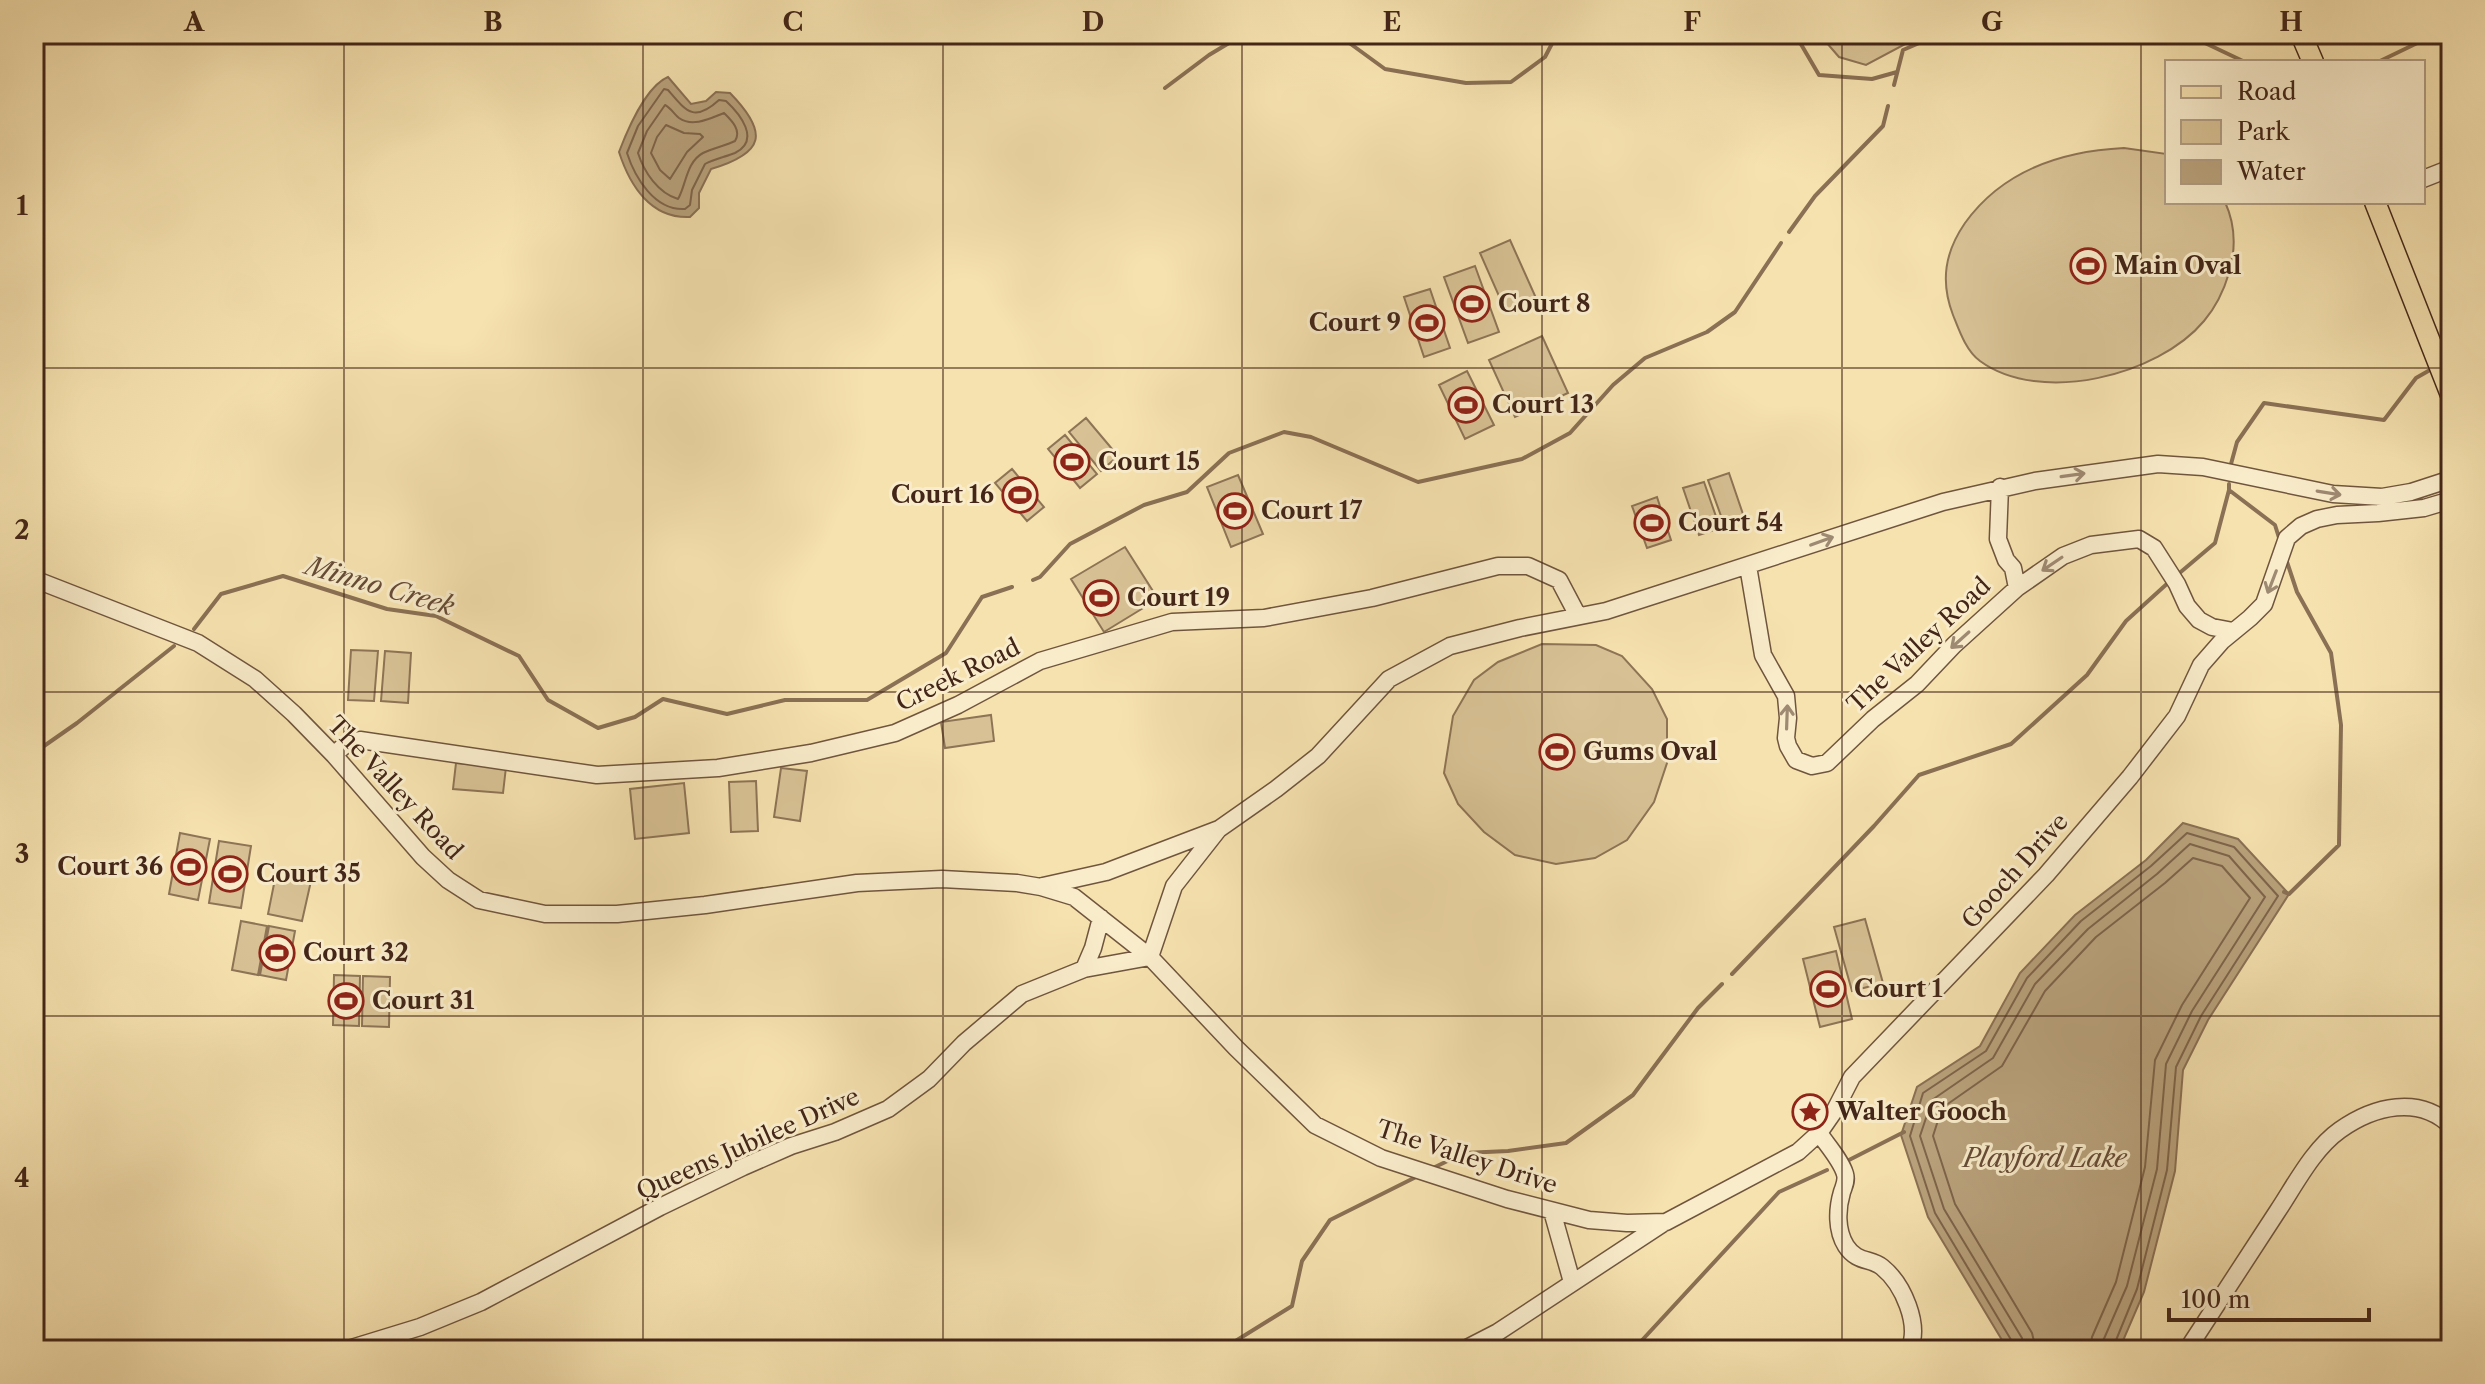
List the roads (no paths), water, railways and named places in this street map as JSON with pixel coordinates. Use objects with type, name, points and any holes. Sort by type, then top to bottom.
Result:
[{"type":"main road","points":[[2301,34],[2312,60]]},
{"type":"main road","points":[[2376,204],[2451,395]]},
{"type":"street","points":[[2425,178],[2451,168]]},
{"type":"street","name":"The Valley Road","points":[[1041,887],[1106,872],[1219,829],[1318,756],[1389,679],[1450,646],[1606,611],[1931,505],[2000,487],[2158,464],[2203,467],[2333,494],[2382,497],[2411,492],[2451,479]]},
{"type":"street","points":[[2000,487],[1998,539],[2006,560],[2013,568],[2017,588]]},
{"type":"street","name":"Gooch Drive","points":[[1819,1133],[1852,1077],[2046,875],[2130,777],[2177,716],[2201,665],[2264,604],[2287,538],[2301,526],[2317,519],[2424,508],[2451,500]]},
{"type":"street","name":"The Valley Road","points":[[1748,566],[1763,655],[1786,696],[1788,746],[1796,760],[1812,766],[1827,763],[1873,719],[1917,684],[1954,645],[2017,588],[2063,556],[2091,545],[2139,539],[2154,548],[2187,606],[2199,620],[2212,627],[2233,631]]},
{"type":"street","name":"Creek Road","points":[[334,755],[347,743],[360,740],[597,775],[718,768],[811,753],[895,733],[958,705],[1040,661],[1172,622],[1264,618],[1372,598],[1498,566],[1528,566],[1559,580],[1578,616]]},
{"type":"street","name":"The Valley Road","points":[[34,579],[198,643],[255,679],[334,755],[423,857],[448,880],[479,900],[522,910],[545,914],[617,914],[857,883],[942,879],[1017,883],[1074,897],[1150,957],[1174,886],[1219,829]]},
{"type":"street","points":[[1084,969],[1101,918]]},
{"type":"street","name":"The Valley Drive","points":[[1150,957],[1236,1048],[1315,1125],[1381,1158],[1552,1211],[1589,1220],[1666,1222],[1798,1152],[1819,1133]]},
{"type":"street","name":"Queens Jubilee Drive","points":[[345,1350],[420,1327],[481,1302],[660,1207],[791,1146],[835,1132],[888,1109],[929,1079],[964,1043],[1022,994],[1084,969],[1150,957]]},
{"type":"street","points":[[2187,1350],[2288,1196],[2321,1149],[2338,1131],[2369,1113],[2400,1106],[2417,1107],[2439,1115],[2451,1126]]},
{"type":"street","points":[[1819,1133],[1845,1172],[1846,1182],[1838,1210],[1839,1226],[1846,1246],[1861,1260],[1880,1265],[1903,1296],[1914,1326],[1909,1350]]},
{"type":"street","points":[[1552,1211],[1572,1282]]},
{"type":"street","points":[[1463,1350],[1498,1332],[1666,1222]]},
{"type":"water","points":[[668,77],[691,104],[706,101],[716,92],[730,93],[743,107],[755,130],[751,148],[742,156],[711,169],[699,193],[699,208],[690,217],[664,212],[644,198],[629,177],[619,152],[645,99]]},
{"type":"water","name":"Playford Lake","points":[[2183,823],[2238,839],[2289,894],[2208,1020],[2183,1070],[2175,1171],[2144,1292],[2119,1350],[2008,1350],[1928,1217],[1901,1135],[1917,1087],[1980,1046],[2020,973],[2075,915],[2146,860]]},
{"type":"waterway","points":[[1165,88],[1209,55],[1244,34]]},
{"type":"waterway","points":[[1337,34],[1385,69],[1466,83],[1511,82],[1545,57],[1557,34]]},
{"type":"waterway","points":[[1795,34],[1819,75],[1872,79],[1897,72]]},
{"type":"waterway","name":"Minno Creek","points":[[1894,85],[1903,50],[1940,34]]},
{"type":"waterway","name":"Minno Creek","points":[[1985,34],[1996,34]]},
{"type":"waterway","name":"Minno Creek","points":[[2186,34],[2241,60]]},
{"type":"waterway","name":"Minno Creek","points":[[2382,60],[2436,34]]},
{"type":"waterway","name":"Minno Creek","points":[[1789,232],[1815,196],[1883,126],[1888,106]]},
{"type":"waterway","name":"Minno Creek","points":[[1033,580],[1040,577],[1070,544],[1144,505],[1187,492],[1229,453],[1284,432],[1311,437],[1418,482],[1522,459],[1570,433],[1613,385],[1645,358],[1707,332],[1735,312],[1781,243]]},
{"type":"waterway","points":[[2231,464],[2237,442],[2264,403],[2384,420],[2416,378],[2430,370]]},
{"type":"waterway","points":[[2229,484],[2229,490],[2275,525],[2280,541]]},
{"type":"waterway","points":[[2176,576],[2215,543],[2229,490]]},
{"type":"waterway","points":[[2284,892],[2289,894],[2339,845],[2341,725],[2331,653],[2297,592],[2287,562]]},
{"type":"waterway","name":"Minno Creek","points":[[194,629],[221,594],[283,576],[387,609],[436,616],[519,656],[548,700],[598,728],[635,717],[663,699],[727,714],[785,700],[867,700],[946,653],[982,597],[1012,587]]},
{"type":"waterway","points":[[1732,974],[1919,775],[2011,744],[2087,675],[2126,621],[2169,582]]},
{"type":"waterway","name":"Minno Creek","points":[[34,753],[174,646]]},
{"type":"waterway","points":[[1433,1168],[1464,1153],[1566,1143],[1633,1095],[1698,1008],[1722,984]]},
{"type":"waterway","points":[[1849,1160],[1904,1132]]},
{"type":"waterway","points":[[1633,1350],[1779,1192],[1827,1170]]},
{"type":"waterway","points":[[1221,1350],[1292,1306],[1302,1261],[1330,1220],[1418,1176]]},
{"type":"place","name":"Main Oval","points":[[2088,266]]},
{"type":"place","name":"Court 8","points":[[1472,304]]},
{"type":"place","name":"Court 9","points":[[1427,323]]},
{"type":"place","name":"Court 13","points":[[1466,405]]},
{"type":"place","name":"Court 15","points":[[1072,462]]},
{"type":"place","name":"Court 16","points":[[1020,495]]},
{"type":"place","name":"Court 17","points":[[1235,511]]},
{"type":"place","name":"Court 54","points":[[1652,523]]},
{"type":"place","name":"Court 19","points":[[1101,598]]},
{"type":"place","name":"Gums Oval","points":[[1557,752]]},
{"type":"place","name":"Court 36","points":[[189,867]]},
{"type":"place","name":"Court 35","points":[[230,874]]},
{"type":"place","name":"Court 32","points":[[277,953]]},
{"type":"place","name":"Court 1","points":[[1828,989]]},
{"type":"place","name":"Court 31","points":[[346,1001]]},
{"type":"place","name":"Walter Gooch","points":[[1810,1112]]}]
